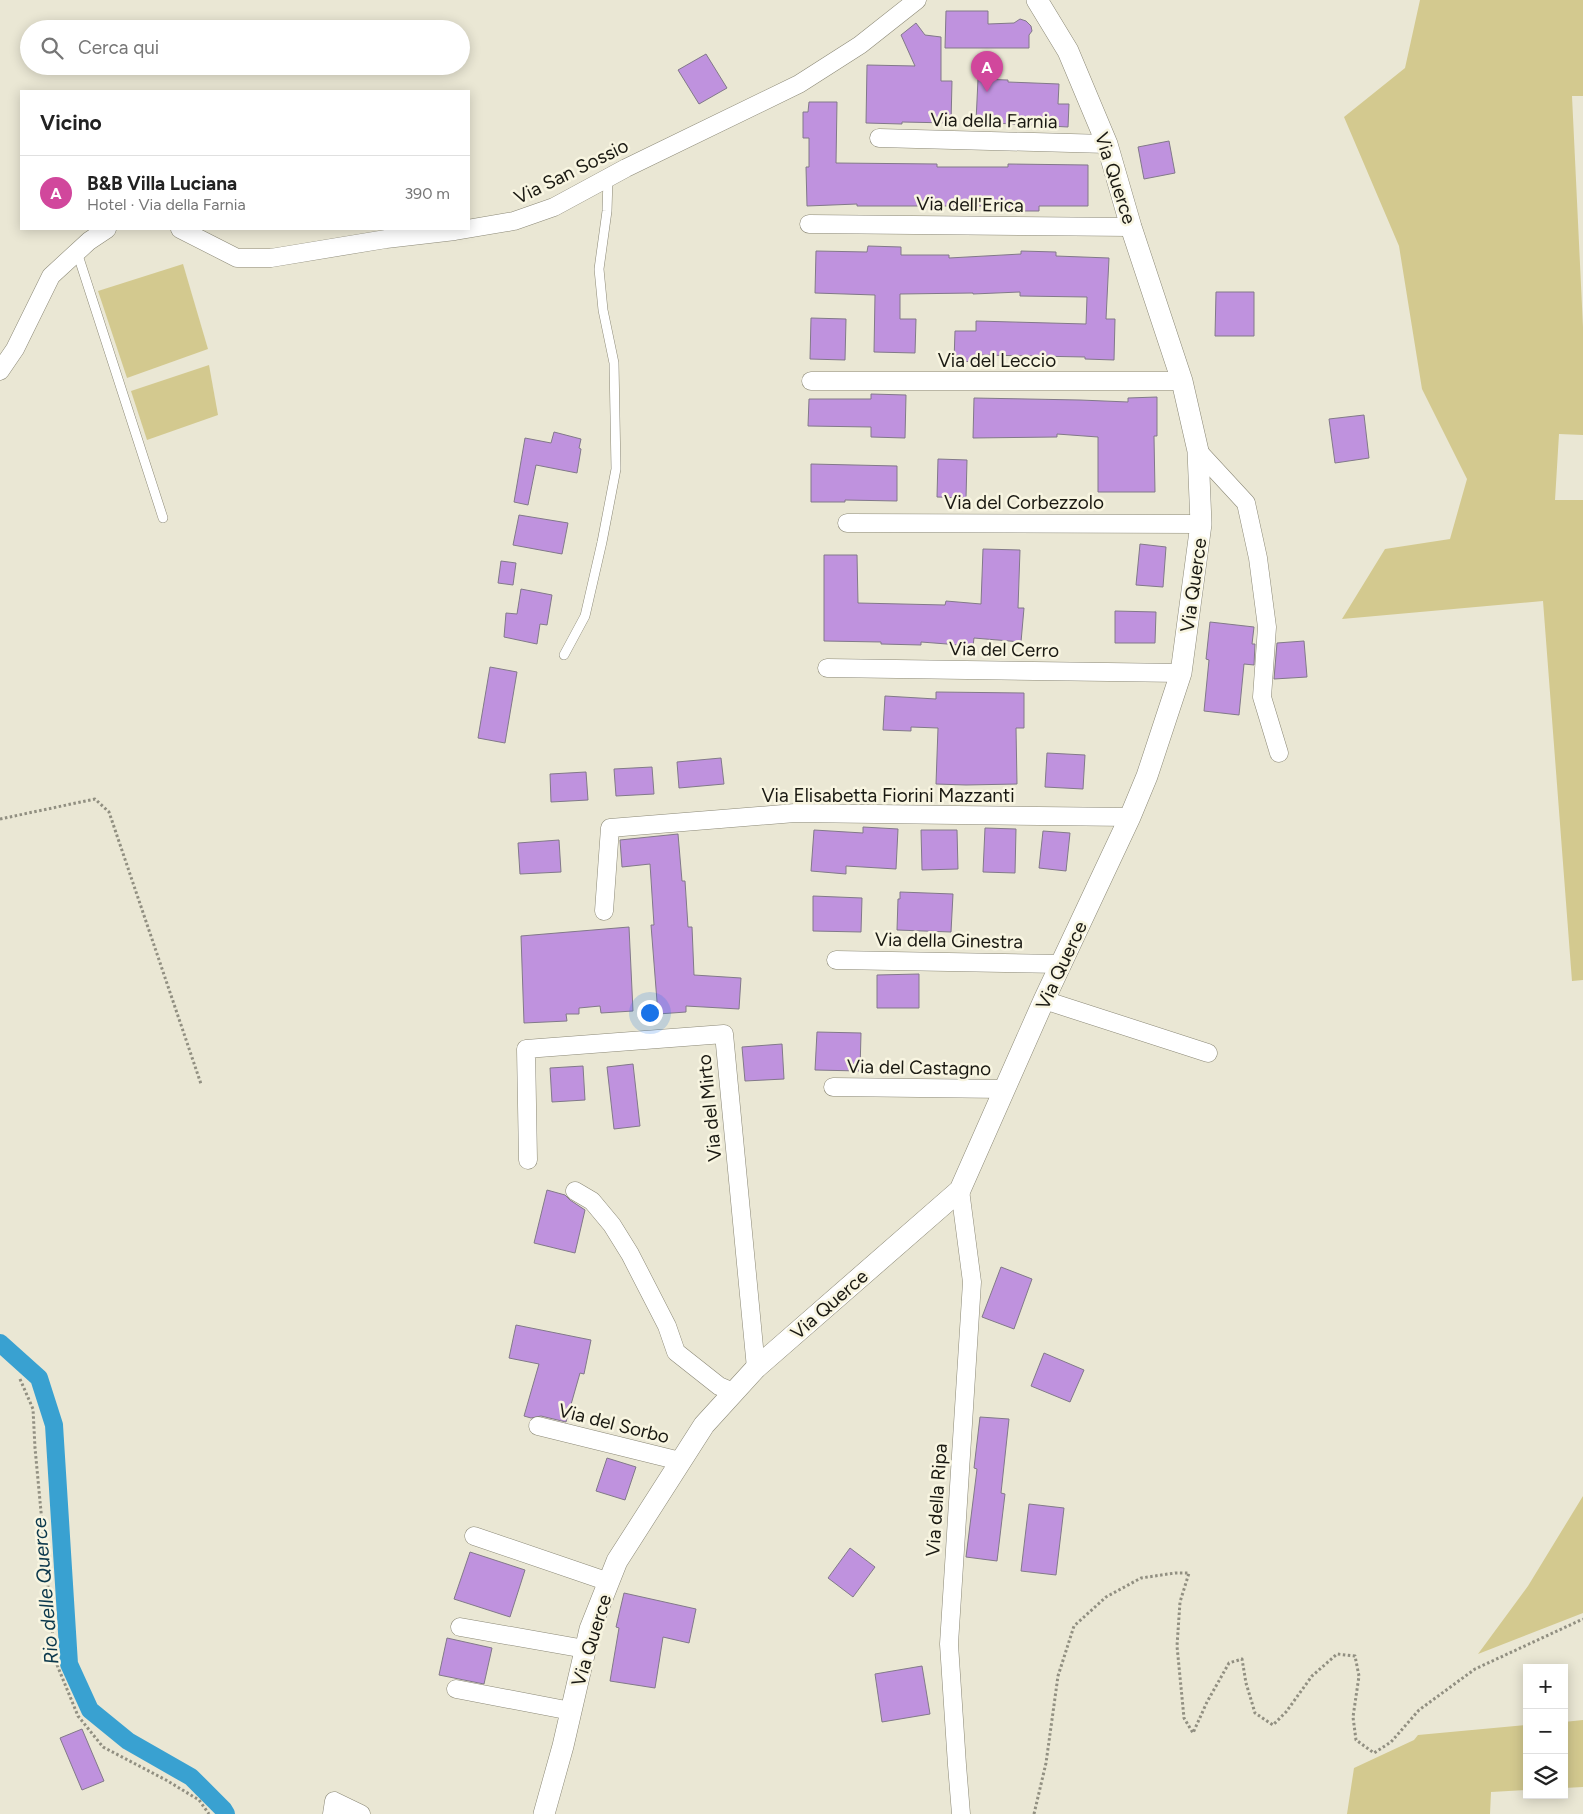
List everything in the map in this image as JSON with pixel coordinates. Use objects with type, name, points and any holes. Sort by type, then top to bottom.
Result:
[{"type":"street","name":"Via San Sossio","points":[[470,229],[514,222],[554,207],[608,178],[799,84],[860,45],[916,0]]},
{"type":"street","name":"Via Querce","points":[[544,1814],[590,1629],[617,1561],[704,1425],[733,1392],[756,1368],[960,1190],[1044,1000],[1130,817],[1147,776],[1181,673],[1201,524],[1198,451],[1182,381],[1131,227],[1107,144],[1068,52],[1037,0]]},
{"type":"street","name":"Via della Farnia","points":[[879,138],[1107,144]]},
{"type":"street","name":"Via dell'Erica","points":[[808,224],[1131,227]]},
{"type":"street","points":[[0,371],[15,349],[50,276],[89,241],[105,230]]},
{"type":"street","name":"Via San Sossio","points":[[182,230],[237,258],[271,258],[386,238],[462,230]]},
{"type":"street","name":"Via del Leccio","points":[[811,381],[1182,381]]},
{"type":"street","points":[[1198,451],[1246,503],[1258,558],[1267,627],[1262,697],[1279,753]]},
{"type":"street","name":"Via del Corbezzolo","points":[[847,523],[1201,524]]},
{"type":"street","name":"Via del Cerro","points":[[827,668],[1181,673]]},
{"type":"street","name":"Via Elisabetta Fiorini Mazzanti","points":[[604,911],[610,828],[795,813],[1130,817]]},
{"type":"street","name":"Via della Ginestra","points":[[836,960],[1062,964]]},
{"type":"street","points":[[1044,1000],[1208,1053]]},
{"type":"street","name":"Via del Mirto","points":[[528,1160],[526,1049],[724,1034],[756,1368]]},
{"type":"street","name":"Via del Castagno","points":[[833,1087],[1004,1089]]},
{"type":"street","name":"Via della Ripa","points":[[960,1190],[972,1282],[949,1644],[962,1814]]},
{"type":"street","points":[[574,1191],[592,1201],[612,1225],[630,1254],[667,1326],[676,1352],[719,1386],[733,1392]]},
{"type":"street","name":"Via del Sorbo","points":[[538,1426],[677,1465]]},
{"type":"street","points":[[566,1444],[677,1465]]},
{"type":"street","points":[[474,1536],[609,1582]]},
{"type":"street","points":[[460,1627],[585,1649]]},
{"type":"street","points":[[456,1689],[571,1711]]},
{"type":"street","points":[[332,1814],[334,1801],[361,1814]]},
{"type":"lane","points":[[564,655],[585,616],[616,470],[614,363],[603,310],[599,269],[607,211],[608,178]]},
{"type":"lane","points":[[77,252],[163,518]]},
{"type":"path","points":[[0,819],[95,799],[109,812],[201,1084]]},
{"type":"path","points":[[20,1379],[34,1409],[35,1448],[55,1660],[78,1716],[103,1747],[166,1780],[199,1800],[209,1814]]},
{"type":"path","points":[[1034,1814],[1046,1763],[1058,1676],[1074,1626],[1106,1597],[1141,1578],[1174,1573],[1189,1573],[1180,1602],[1177,1646],[1184,1718],[1192,1733],[1229,1663],[1242,1659],[1246,1683],[1255,1713],[1273,1725],[1286,1712],[1312,1676],[1336,1654],[1355,1656],[1359,1676],[1353,1717],[1356,1740],[1374,1753],[1391,1742],[1419,1710],[1474,1670],[1583,1619]]},
{"type":"shaded area","points":[[1420,0],[1583,0],[1583,96],[1572,96],[1583,327],[1583,435],[1559,434],[1555,500],[1583,500],[1583,980],[1572,981],[1543,601],[1342,619],[1385,549],[1450,539],[1467,479],[1422,389],[1399,246],[1344,117],[1405,68]]},
{"type":"shaded area","points":[[183,264],[208,349],[127,378],[98,291]]},
{"type":"shaded area","points":[[209,365],[218,415],[147,440],[131,391]]},
{"type":"shaded area","points":[[1583,1496],[1583,1613],[1478,1654],[1528,1586]]},
{"type":"shaded area","points":[[1583,1720],[1583,1787],[1568,1788],[1568,1722]]},
{"type":"shaded area","points":[[1523,1725],[1523,1790],[1491,1792],[1490,1814],[1347,1814],[1354,1768],[1414,1740],[1418,1735]]},
{"type":"building","points":[[946,11],[988,11],[988,24],[1014,23],[1020,19],[1026,21],[1031,26],[1032,31],[1029,35],[1029,48],[945,48]]},
{"type":"building","points":[[916,23],[925,35],[941,37],[941,81],[952,81],[951,123],[866,123],[867,65],[915,66],[901,35]]},
{"type":"building","points":[[706,54],[727,88],[699,104],[678,70]]},
{"type":"building","points":[[978,79],[1059,84],[1058,104],[1069,104],[1068,127],[976,122]]},
{"type":"building","points":[[809,102],[837,102],[836,163],[937,164],[937,167],[1008,167],[1008,164],[1088,165],[1088,206],[1039,206],[1039,211],[1007,211],[1007,206],[857,206],[857,204],[807,206],[806,167],[809,167],[809,138],[803,138],[803,112],[808,112]]},
{"type":"building","points":[[1169,141],[1175,173],[1144,179],[1138,147]]},
{"type":"building","points":[[868,246],[901,247],[901,255],[949,255],[949,258],[1021,254],[1021,251],[1056,252],[1056,256],[1109,258],[1106,319],[1115,319],[1114,360],[1085,359],[1085,357],[981,355],[981,362],[954,361],[955,331],[976,331],[976,321],[1086,324],[1087,297],[1020,296],[1020,292],[900,294],[900,319],[916,319],[915,353],[874,352],[875,295],[815,293],[816,251],[867,252]]},
{"type":"building","points":[[1216,292],[1254,292],[1254,336],[1215,336]]},
{"type":"building","points":[[811,318],[846,319],[845,360],[810,359]]},
{"type":"building","points":[[871,394],[906,395],[905,438],[871,437],[871,427],[808,426],[809,399],[871,399]]},
{"type":"building","points":[[1157,397],[1157,436],[1154,436],[1155,492],[1098,492],[1098,437],[1057,434],[1057,437],[973,438],[974,398],[1128,402],[1128,398]]},
{"type":"building","points":[[1364,415],[1369,458],[1335,463],[1329,419]]},
{"type":"building","points":[[554,432],[581,439],[577,473],[536,465],[528,505],[514,502],[525,438],[551,443]]},
{"type":"building","points":[[938,459],[967,460],[966,498],[937,497]]},
{"type":"building","points":[[811,464],[897,466],[897,501],[845,500],[845,502],[811,502]]},
{"type":"building","points":[[519,515],[568,523],[562,554],[513,545]]},
{"type":"building","points":[[1140,544],[1166,547],[1163,587],[1136,585]]},
{"type":"building","points":[[983,549],[1020,550],[1018,608],[1024,608],[1021,642],[974,638],[973,646],[921,642],[921,645],[824,641],[824,555],[857,555],[858,603],[945,605],[946,601],[981,604]]},
{"type":"building","points":[[501,561],[516,563],[513,585],[498,583]]},
{"type":"building","points":[[521,589],[552,595],[547,625],[540,624],[537,644],[504,637],[506,613],[517,614]]},
{"type":"building","points":[[1115,611],[1156,612],[1155,643],[1115,643]]},
{"type":"building","points":[[1210,622],[1254,627],[1252,644],[1255,644],[1254,665],[1244,664],[1239,715],[1204,711],[1209,660],[1206,659]]},
{"type":"building","points":[[1304,641],[1307,677],[1274,679],[1277,643]]},
{"type":"building","points":[[490,667],[517,672],[505,743],[478,738]]},
{"type":"building","points":[[936,692],[1024,693],[1024,728],[1016,728],[1017,784],[936,784],[938,728],[911,727],[911,731],[883,730],[885,696],[936,699]]},
{"type":"building","points":[[1047,753],[1085,755],[1083,789],[1045,787]]},
{"type":"building","points":[[721,758],[724,784],[679,788],[677,762]]},
{"type":"building","points":[[652,767],[654,794],[616,796],[614,769]]},
{"type":"building","points":[[586,772],[588,800],[551,802],[550,774]]},
{"type":"building","points":[[863,827],[898,829],[896,869],[846,866],[846,874],[811,871],[814,830],[863,833]]},
{"type":"building","points":[[985,828],[1016,829],[1015,873],[983,872]]},
{"type":"building","points":[[921,830],[957,830],[958,869],[922,870]]},
{"type":"building","points":[[1043,831],[1070,833],[1066,871],[1039,868]]},
{"type":"building","points":[[678,834],[682,881],[685,881],[688,927],[692,927],[694,975],[741,978],[739,1009],[686,1006],[686,1012],[658,1014],[651,925],[654,925],[650,864],[622,867],[620,840]]},
{"type":"building","points":[[559,840],[561,872],[520,874],[518,843]]},
{"type":"building","points":[[900,892],[953,894],[951,932],[897,930]]},
{"type":"building","points":[[813,896],[862,898],[861,932],[813,931]]},
{"type":"building","points":[[629,927],[633,1011],[601,1013],[600,1006],[579,1008],[579,1014],[566,1014],[567,1021],[524,1023],[521,936]]},
{"type":"building","points":[[919,974],[919,1008],[877,1008],[877,975]]},
{"type":"building","points":[[817,1032],[861,1033],[860,1071],[815,1070]]},
{"type":"building","points":[[782,1044],[784,1079],[745,1081],[742,1047]]},
{"type":"building","points":[[633,1064],[640,1126],[614,1129],[607,1067]]},
{"type":"building","points":[[583,1066],[585,1100],[552,1102],[550,1068]]},
{"type":"building","points":[[547,1190],[565,1195],[585,1210],[575,1253],[534,1243]]},
{"type":"building","points":[[1001,1267],[1032,1279],[1014,1329],[982,1317]]},
{"type":"building","points":[[516,1325],[591,1340],[584,1374],[580,1373],[566,1422],[541,1416],[531,1418],[524,1416],[539,1364],[509,1358]]},
{"type":"building","points":[[1044,1353],[1084,1370],[1070,1402],[1031,1386]]},
{"type":"building","points":[[980,1417],[1009,1419],[1001,1493],[1005,1494],[997,1561],[966,1557],[977,1469],[974,1468]]},
{"type":"building","points":[[607,1458],[636,1467],[625,1500],[596,1491]]},
{"type":"building","points":[[1029,1504],[1064,1508],[1056,1575],[1021,1571]]},
{"type":"building","points":[[850,1548],[875,1567],[853,1597],[828,1578]]},
{"type":"building","points":[[470,1552],[525,1570],[510,1617],[454,1599]]},
{"type":"building","points":[[624,1593],[696,1609],[689,1643],[663,1637],[655,1688],[610,1681],[619,1628],[616,1627]]},
{"type":"building","points":[[447,1638],[492,1648],[484,1684],[439,1675]]},
{"type":"building","points":[[922,1666],[930,1714],[882,1722],[875,1674]]},
{"type":"building","points":[[82,1729],[104,1781],[82,1790],[60,1738]]},
{"type":"waterway","name":"Rio delle Querce","points":[[0,1343],[39,1378],[54,1425],[69,1664],[90,1710],[128,1741],[191,1777],[226,1814]]},
{"type":"place","name":"B&B Villa Luciana","points":[[987,92]]}]
